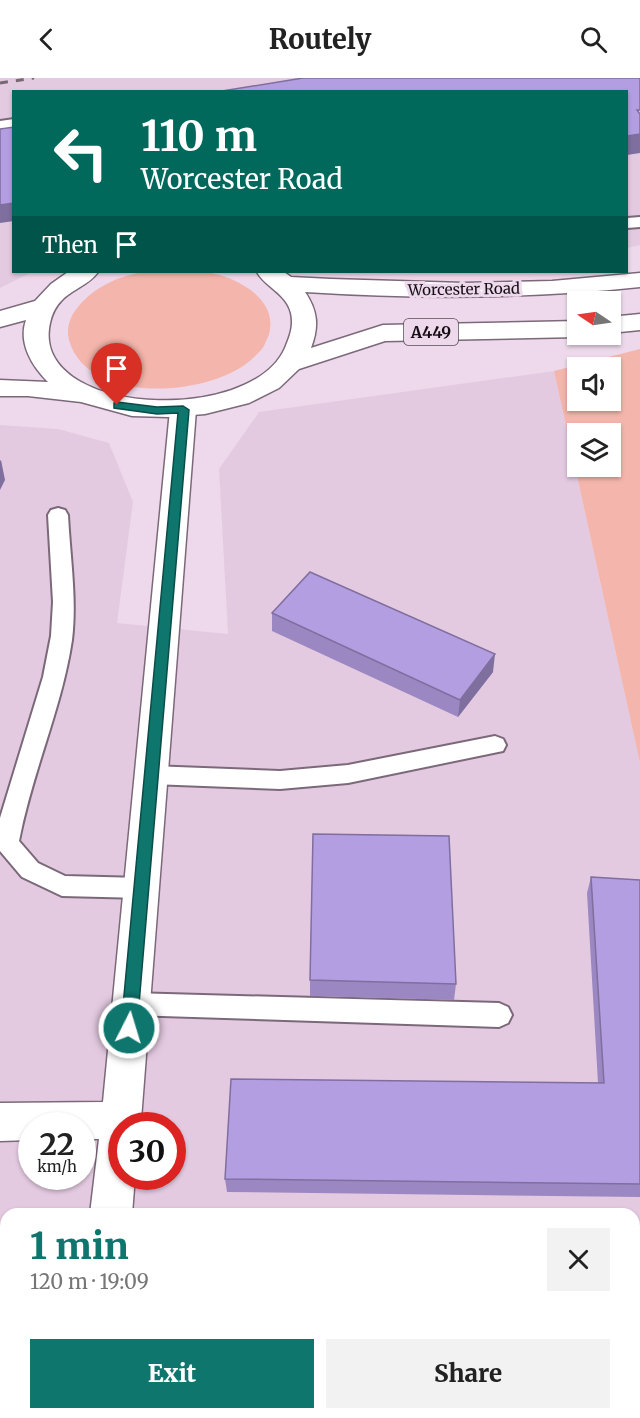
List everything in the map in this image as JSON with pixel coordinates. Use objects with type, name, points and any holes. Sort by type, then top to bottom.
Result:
[{"type":"main road","points":[[0,319],[43,308],[53,296],[83,273]]},
{"type":"main road","name":"Worcester Road","points":[[278,278],[395,290],[583,288],[640,280]]},
{"type":"main road","name":"Worcester Road","points":[[0,388],[28,388],[84,395],[129,408],[183,410],[213,405],[242,396],[269,382],[289,364],[302,344],[306,322],[301,302],[278,278]]},
{"type":"main road","name":"Worcester Road","points":[[43,308],[36,321],[36,336],[42,358],[58,378],[84,395]]},
{"type":"main road","points":[[621,325],[640,322]]},
{"type":"main road","name":"Worcester Road","points":[[289,364],[383,333],[567,329]]},
{"type":"main road","points":[[122,1112],[183,410]]},
{"type":"main road","points":[[0,1122],[108,1120]]},
{"type":"main road","points":[[112,1208],[114,1190]]},
{"type":"lane","points":[[58,515],[62,607],[60,650],[49,700],[12,809],[7,843],[30,870],[62,886],[142,888]]},
{"type":"lane","points":[[151,775],[280,780],[337,775],[495,745]]},
{"type":"lane","points":[[131,1005],[499,1015]]},
{"type":"shaded area","points":[[0,78],[640,78],[640,245],[628,248],[628,90],[12,90],[12,273],[30,273],[0,288]]},
{"type":"shaded area","points":[[140,273],[206,273],[238,282],[249,289],[266,306],[270,317],[270,331],[264,346],[252,359],[233,372],[209,381],[181,387],[152,389],[124,385],[99,376],[80,361],[69,340],[68,327],[75,311],[84,300],[108,283]]},
{"type":"shaded area","points":[[640,349],[640,763],[577,477],[621,477],[621,423],[567,423],[567,430],[554,371],[567,368],[567,411],[621,411],[621,357],[609,357]]},
{"type":"shaded area","points":[[554,371],[567,430],[567,477],[577,477],[640,763],[640,1208],[0,1208],[0,425],[58,429],[109,443],[133,502],[117,623],[228,634],[219,469],[259,412]]},
{"type":"building","points":[[303,78],[640,78],[640,110],[637,110],[640,114],[640,134],[628,136],[628,90],[228,90]]},
{"type":"building","points":[[12,127],[12,203],[0,205],[0,129]]},
{"type":"building","points":[[310,572],[495,654],[460,700],[272,613]]},
{"type":"building","points":[[313,834],[449,836],[456,984],[310,980]]},
{"type":"building","points":[[591,877],[640,880],[640,1184],[225,1179],[231,1079],[604,1083]]},
{"type":"railway","points":[[0,83],[34,78]]},
{"type":"route","points":[[117,405],[129,408],[183,410],[129,1028]]}]
